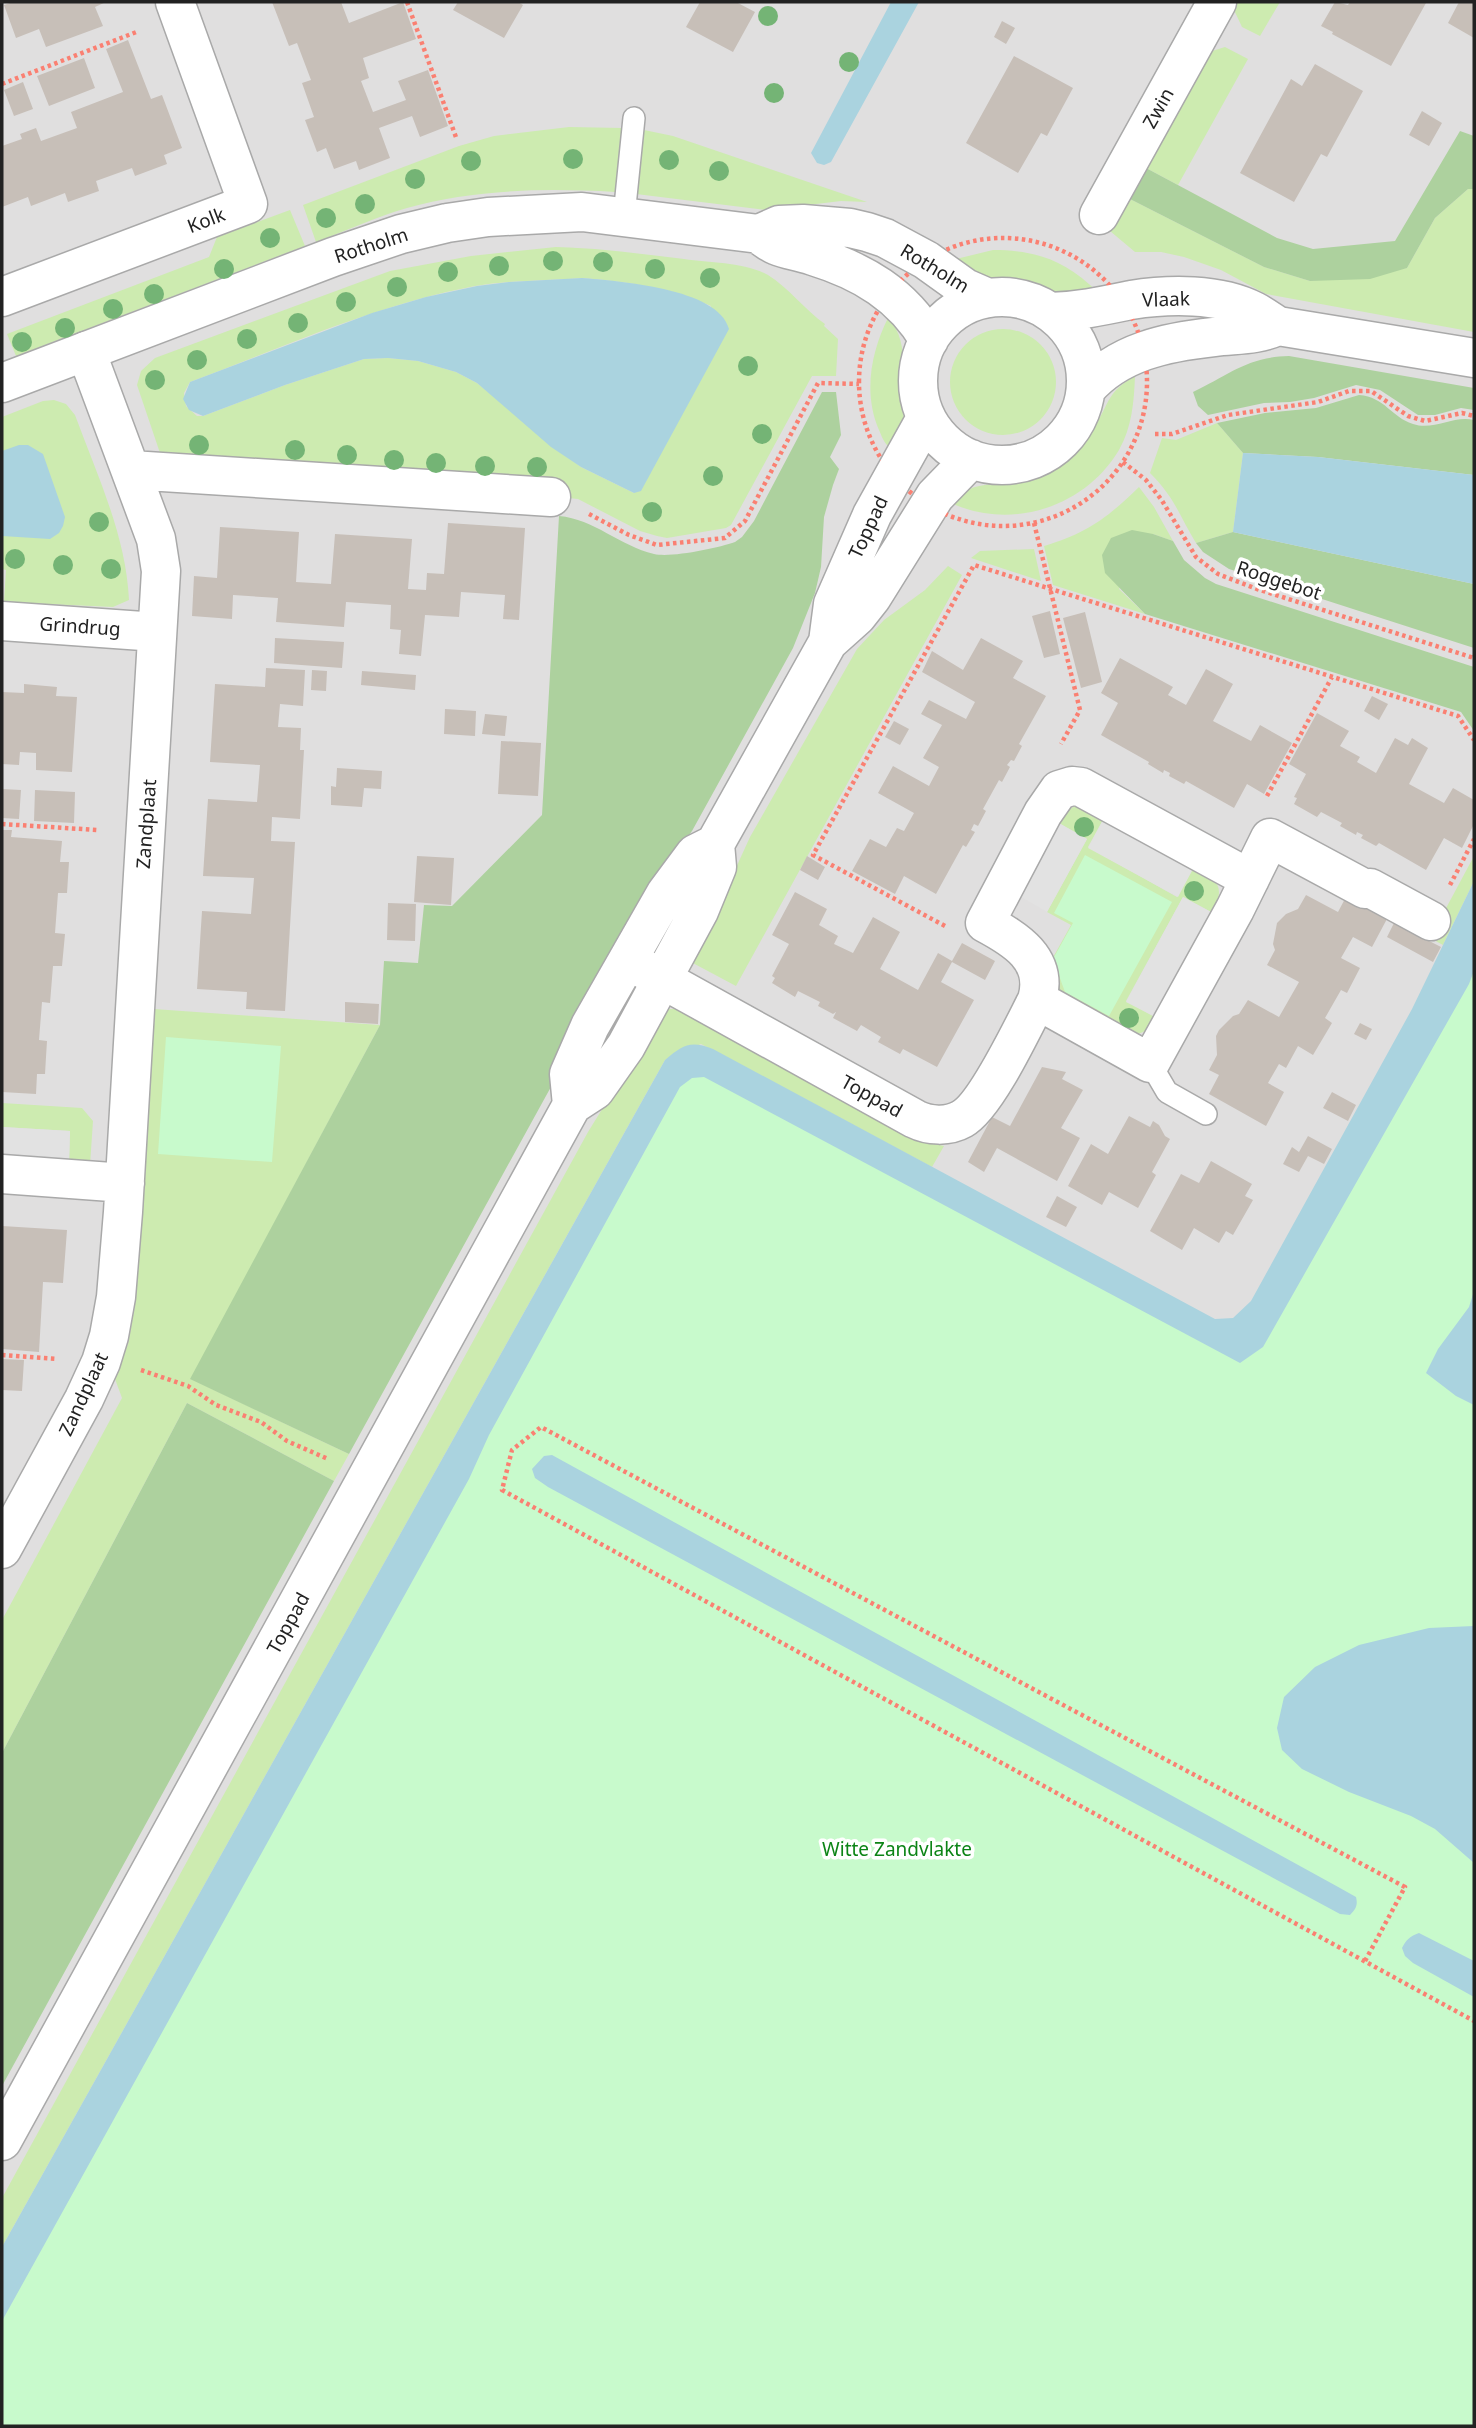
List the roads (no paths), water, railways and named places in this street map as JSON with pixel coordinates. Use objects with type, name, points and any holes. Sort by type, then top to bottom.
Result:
[{"type":"street","name":"Kolk","points":[[2,297],[248,204],[174,2]]},
{"type":"street","name":"Zwin","points":[[1099,215],[1217,2]]},
{"type":"street","name":"Rotholm","points":[[2,383],[333,257],[401,234],[447,223],[512,215],[582,212],[759,234],[779,225],[850,228],[885,238],[926,260],[965,288],[988,298]]},
{"type":"street","name":"Rotholm","points":[[759,234],[773,246],[838,264],[882,287],[903,303],[929,340]]},
{"type":"street","name":"Vlaak","points":[[1050,312],[1089,310],[1131,300],[1197,297],[1237,304],[1255,311],[1278,326],[1474,358]]},
{"type":"street","points":[[988,298],[1020,299],[1050,312],[1066,327],[1078,346],[1086,374],[1082,408],[1061,441],[1028,461],[1009,465],[971,459],[944,442],[926,418],[918,386],[918,370],[935,329],[954,312],[988,298]]},
{"type":"street","name":"Vlaak","points":[[1086,390],[1099,374],[1131,355],[1181,341],[1260,334],[1278,326]]},
{"type":"street","name":"Zandplaat","points":[[2,1549],[84,1399],[109,1336],[116,1297],[125,1183],[161,561],[156,539],[86,351]]},
{"type":"street","name":"Toppad","points":[[828,642],[833,604],[872,515],[926,418]]},
{"type":"street","name":"Toppad","points":[[2,2141],[572,1105],[595,1090],[626,1046],[699,911],[717,867],[715,844],[828,642],[857,616],[872,597],[935,496],[971,459]]},
{"type":"street","points":[[131,470],[551,497]]},
{"type":"street","name":"Grindrug","points":[[2,621],[157,632]]},
{"type":"street","points":[[1250,879],[1081,787],[1067,786],[1052,798],[985,923],[1009,936],[1022,946],[1032,959],[1040,989],[1037,1000],[1150,1063],[1250,879],[1270,838],[1364,889],[1370,888],[1431,921]]},
{"type":"street","name":"Toppad","points":[[572,1105],[569,1074],[590,1026],[666,892],[695,854],[715,844]]},
{"type":"street","name":"Toppad","points":[[628,960],[915,1119],[933,1125],[961,1120],[979,1105],[1037,1000]]},
{"type":"street","points":[[2,1174],[125,1183]]},
{"type":"lane","points":[[624,216],[634,118]]},
{"type":"lane","points":[[1150,1063],[1167,1092],[1206,1114]]},
{"type":"water","points":[[891,2],[919,2],[831,162],[824,165],[817,163],[811,153]]},
{"type":"water","points":[[582,278],[665,289],[687,296],[707,304],[721,315],[729,329],[641,491],[634,493],[581,467],[551,447],[477,383],[456,372],[418,361],[364,359],[203,416],[189,410],[183,399],[190,382],[372,313],[477,286]]},
{"type":"water","points":[[28,445],[43,454],[65,517],[59,533],[50,539],[2,536],[2,451]]},
{"type":"water","points":[[1243,453],[1318,457],[1474,475],[1474,584],[1233,532]]},
{"type":"water","points":[[1474,881],[1474,971],[1469,984],[1263,1347],[1240,1363],[704,1077],[692,1078],[680,1087],[489,1435],[469,1479],[2,2321],[2,2247],[665,1060],[687,1046],[698,1045],[713,1049],[1215,1319],[1233,1318],[1251,1301],[1412,1009]]},
{"type":"water","points":[[1474,1291],[1474,1405],[1456,1396],[1426,1373],[1438,1349],[1469,1307]]},
{"type":"water","points":[[552,1455],[1356,1897],[1355,1909],[1350,1915],[1340,1914],[548,1487],[535,1478],[532,1469],[544,1456]]},
{"type":"water","points":[[1474,1626],[1474,1863],[1435,1829],[1302,1769],[1282,1750],[1277,1728],[1284,1697],[1315,1667],[1359,1645],[1429,1628]]},
{"type":"water","points":[[1419,1933],[1474,1961],[1474,1997],[1405,1956],[1402,1948],[1411,1937]]},
{"type":"park label","name":"Witte Zandvlakte","points":[[897,1849]]}]
